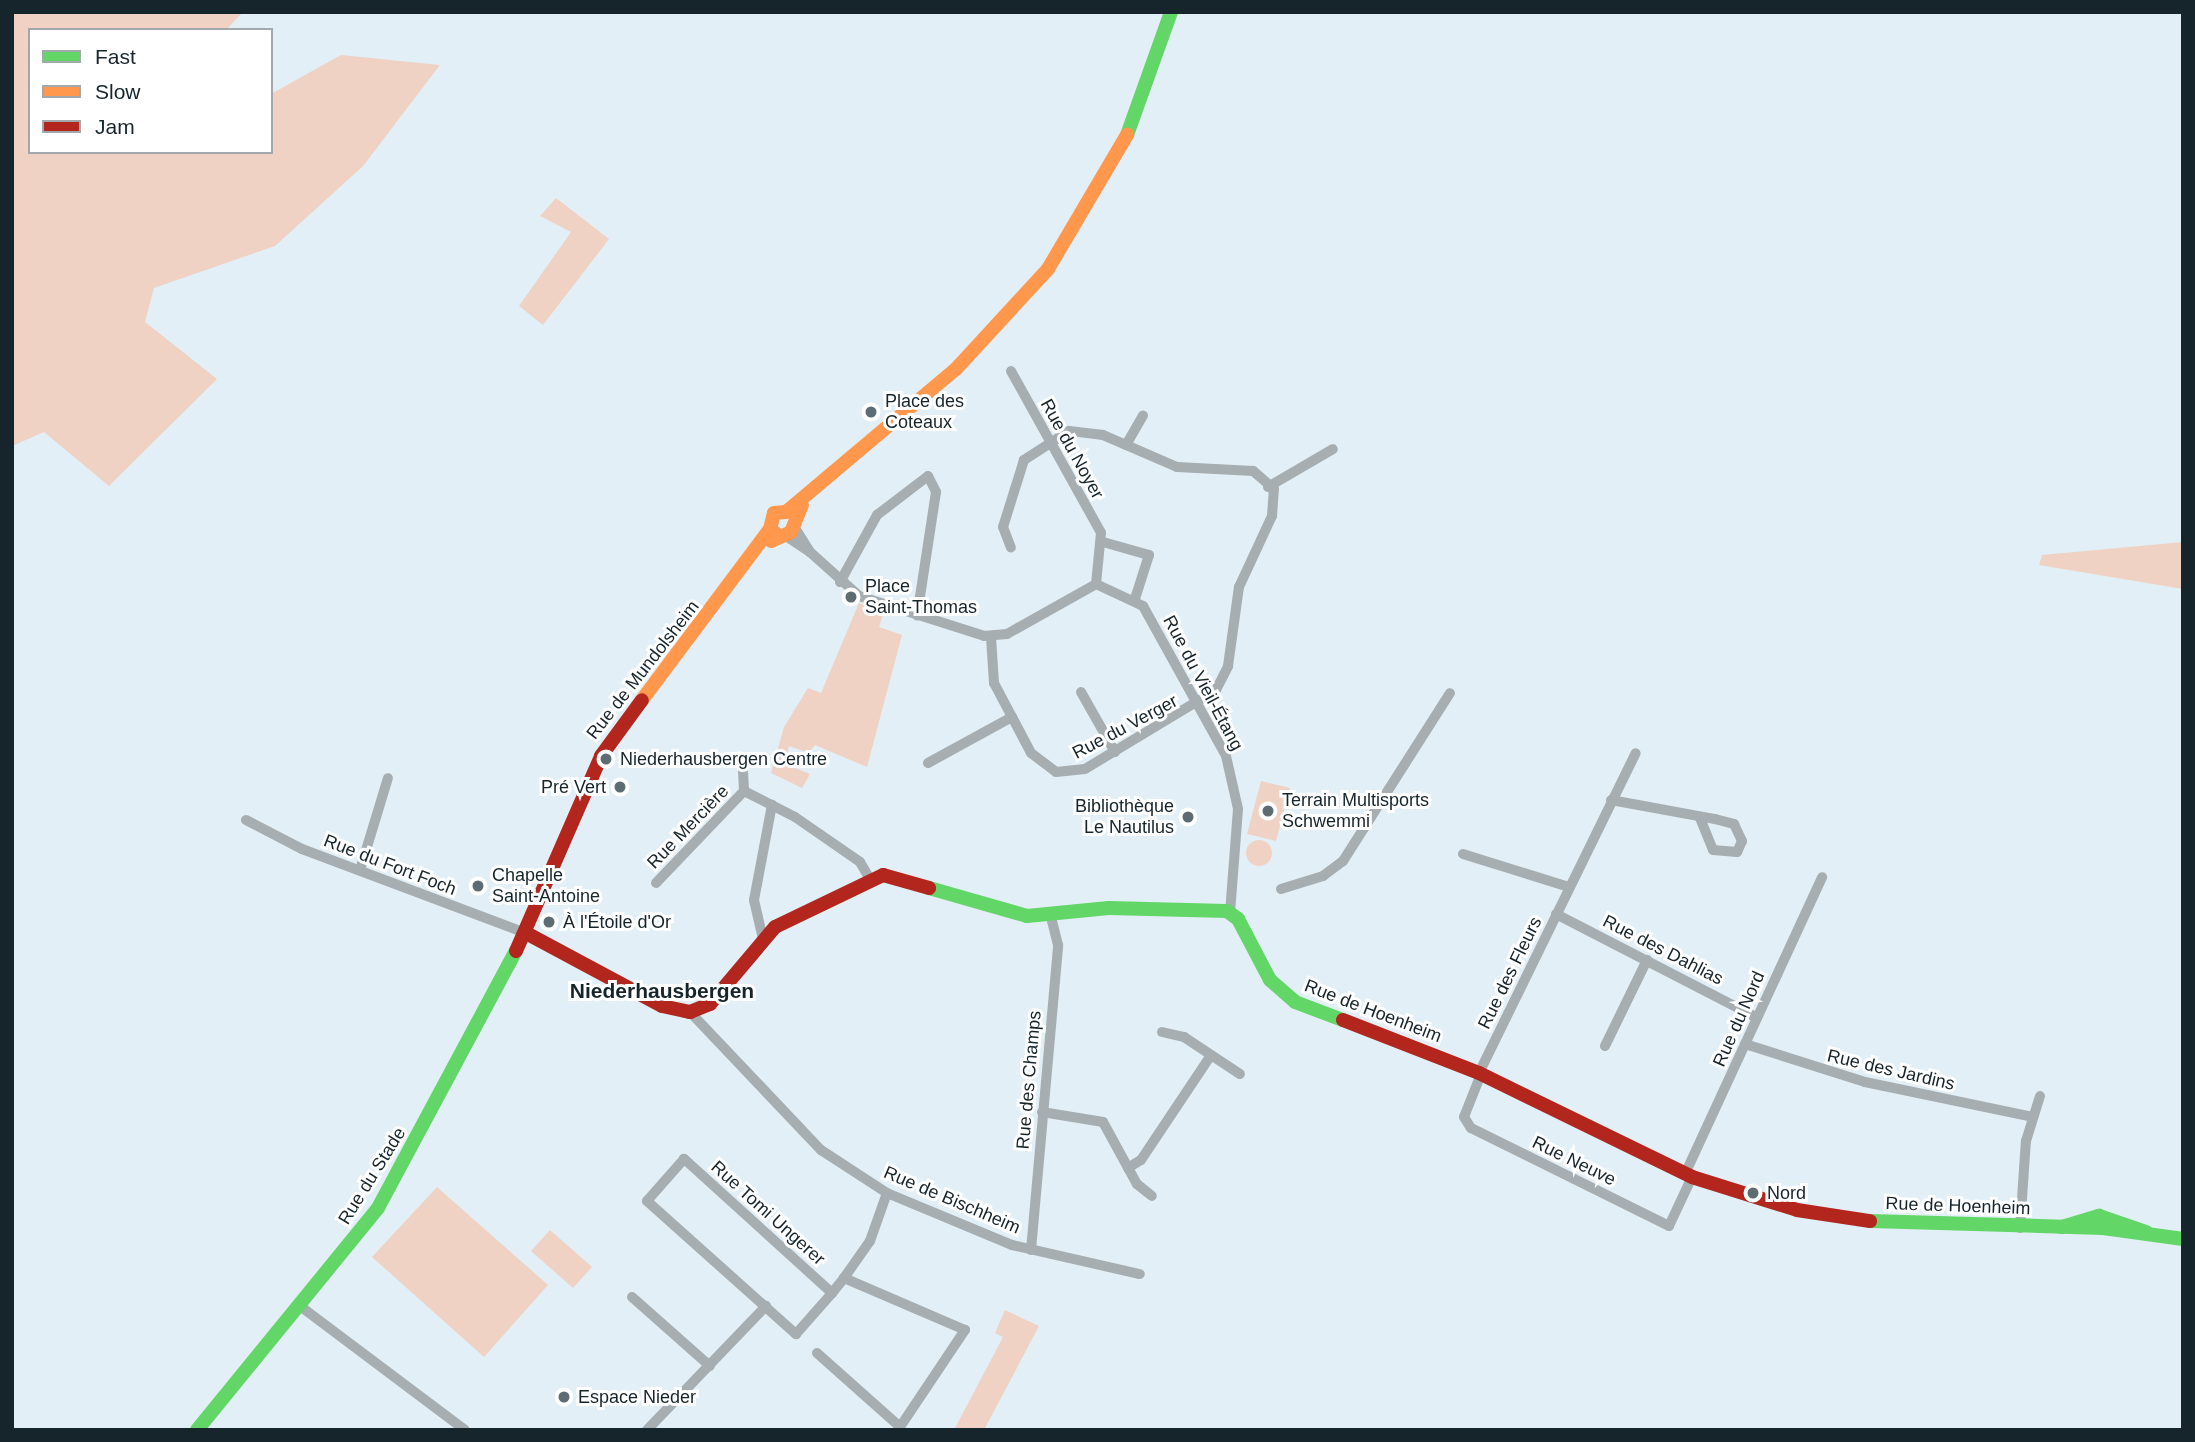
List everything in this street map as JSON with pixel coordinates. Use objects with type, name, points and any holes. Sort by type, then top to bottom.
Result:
[{"type":"street","name":"Rue de Mundolsheim","points":[[526,933],[601,756],[755,553],[784,526],[815,487],[971,356],[1041,278],[1121,150],[1171,12]]},
{"type":"street","name":"Rue du Noyer","points":[[1011,371],[1103,542]]},
{"type":"street","points":[[1126,445],[1143,416]]},
{"type":"street","points":[[1011,548],[1003,527],[1022,465],[1049,439],[1082,431],[1126,445],[1177,467],[1258,473],[1270,486],[1274,500],[1239,587],[1227,670],[1198,705]]},
{"type":"street","points":[[1270,486],[1333,449]]},
{"type":"street","points":[[840,582],[887,504],[922,475],[932,479],[934,516],[917,616]]},
{"type":"street","points":[[784,526],[840,582],[859,596],[991,637],[1096,584],[1135,599],[1149,555],[1103,542],[1096,584]]},
{"type":"street","name":"Rue du Vieil-Étang","points":[[1135,599],[1226,756],[1235,790],[1230,912]]},
{"type":"street","name":"Rue du Verger","points":[[991,637],[994,683],[1039,764],[1056,772],[1077,772],[1198,705]]},
{"type":"street","points":[[1081,692],[1115,752]]},
{"type":"street","points":[[1281,889],[1323,876],[1343,861],[1450,693]]},
{"type":"street","points":[[928,763],[1012,717]]},
{"type":"street","name":"Rue des Fleurs","points":[[1480,1074],[1636,753]]},
{"type":"street","name":"Rue Mercière","points":[[656,884],[744,791],[743,771]]},
{"type":"street","points":[[360,870],[388,778]]},
{"type":"street","name":"Rue Mercière","points":[[744,791],[772,805],[860,862],[870,879]]},
{"type":"street","points":[[1611,800],[1700,817],[1739,828],[1737,852],[1713,850],[1700,817]]},
{"type":"street","points":[[763,939],[754,900],[772,805]]},
{"type":"street","name":"Rue du Fort Foch","points":[[246,820],[360,870],[526,933]]},
{"type":"street","points":[[1464,854],[1569,887]]},
{"type":"street","points":[[526,933],[541,936],[662,1006],[690,1012],[710,1004],[763,939],[870,879],[903,876],[1021,915],[1109,908],[1230,912]]},
{"type":"street","name":"Rue du Nord","points":[[1688,1176],[1745,1044],[1754,1016],[1822,877]]},
{"type":"street","name":"Rue de Hoenheim","points":[[1230,912],[1270,979],[1295,1002],[1480,1074],[1688,1176],[1814,1214],[1915,1227],[2047,1229],[2183,1239]]},
{"type":"street","name":"Rue des Champs","points":[[1031,1250],[1058,945],[1050,914]]},
{"type":"street","name":"Rue des Dahlias","points":[[1556,914],[1754,1016]]},
{"type":"street","name":"Rue du Stade","points":[[197,1430],[378,1208],[526,933]]},
{"type":"street","points":[[1605,1046],[1647,960]]},
{"type":"street","name":"Rue de Bischheim","points":[[690,1012],[821,1150],[887,1193],[1031,1250],[1140,1274]]},
{"type":"street","points":[[1162,1032],[1184,1037],[1240,1074]]},
{"type":"street","name":"Rue des Jardins","points":[[1745,1044],[1865,1082],[2032,1117]]},
{"type":"street","points":[[1128,1168],[1141,1160],[1211,1055]]},
{"type":"street","name":"Rue Neuve","points":[[1480,1074],[1464,1117],[1471,1128],[1669,1226],[1688,1176]]},
{"type":"street","points":[[2020,1228],[2032,1117],[2040,1096]]},
{"type":"street","points":[[1042,1112],[1103,1122],[1128,1168],[1152,1196]]},
{"type":"street","name":"Rue Tomi Ungerer","points":[[684,1159],[832,1293],[796,1334],[766,1306],[648,1201],[684,1159]]},
{"type":"street","points":[[832,1293],[870,1241],[887,1193]]},
{"type":"street","points":[[817,1353],[900,1427],[965,1330],[844,1278]]},
{"type":"street","points":[[632,1297],[710,1366]]},
{"type":"street","points":[[300,1306],[465,1430]]},
{"type":"street","points":[[647,1430],[766,1306]]},
{"type":"shaded area","points":[[12,12],[243,12],[228,28],[28,28],[28,154],[273,154],[273,93],[341,55],[440,65],[363,166],[275,246],[154,288],[145,322],[217,379],[109,486],[44,432],[12,446]]},
{"type":"shaded area","points":[[556,198],[609,239],[543,325],[519,306],[571,232],[540,216]]},
{"type":"shaded area","points":[[2183,542],[2183,589],[2039,565],[2042,555]]},
{"type":"shaded area","points":[[859,603],[884,611],[879,627],[902,635],[867,767],[815,745],[809,753],[789,746],[785,764],[810,774],[802,788],[771,773],[784,727],[808,688],[821,693]]},
{"type":"shaded area","name":"Terrain Multisports Schwemmi","points":[[1261,781],[1290,788],[1276,841],[1247,834]]},
{"type":"shaded area","points":[[1259,840],[1268,844],[1272,853],[1268,862],[1259,866],[1250,862],[1246,853],[1250,844]]},
{"type":"shaded area","points":[[437,1187],[548,1285],[484,1357],[372,1257]]},
{"type":"shaded area","points":[[550,1230],[592,1267],[573,1288],[531,1251]]},
{"type":"shaded area","points":[[1005,1310],[1039,1326],[984,1430],[954,1430],[1003,1337],[995,1333]]},
{"type":"traffic: fast","points":[[1127,135],[1171,12]]},
{"type":"traffic: fast","points":[[929,888],[1027,916],[1109,908],[1227,911],[1238,919],[1270,980],[1295,1002],[1343,1020]]},
{"type":"traffic: fast","points":[[197,1430],[378,1208],[516,951]]},
{"type":"traffic: fast","points":[[2062,1227],[2099,1216],[2146,1232]]},
{"type":"traffic: fast","points":[[1870,1221],[2103,1228],[2183,1239]]},
{"type":"traffic: slow","points":[[779,536],[770,529],[774,513],[786,512],[956,369],[1048,269],[1127,135]]},
{"type":"traffic: slow","points":[[771,541],[791,532],[802,505]]},
{"type":"traffic: slow","points":[[642,700],[770,529]]},
{"type":"traffic: jam","points":[[516,951],[601,756],[642,700]]},
{"type":"traffic: jam","points":[[526,933],[662,1006],[690,1012],[710,1004],[775,927],[883,875],[929,888]]},
{"type":"traffic: jam","points":[[1343,1020],[1479,1073],[1692,1177],[1797,1210],[1870,1221]]},
{"type":"place","name":"Place des Coteaux","points":[[871,412]]},
{"type":"place","name":"Place Saint-Thomas","points":[[851,597]]},
{"type":"place","name":"Niederhausbergen Centre","points":[[606,759]]},
{"type":"place","name":"Pré Vert","points":[[620,787]]},
{"type":"place","name":"Terrain Multisports Schwemmi","points":[[1268,811]]},
{"type":"place","name":"Bibliothèque Le Nautilus","points":[[1188,817]]},
{"type":"place","name":"Chapelle Saint-Antoine","points":[[478,886]]},
{"type":"place","name":"À l'Étoile d'Or","points":[[549,922]]},
{"type":"place","name":"Nord","points":[[1753,1193]]},
{"type":"place","name":"Espace Nieder","points":[[564,1397]]},
{"type":"district","name":"Niederhausbergen","points":[[662,991]]}]
